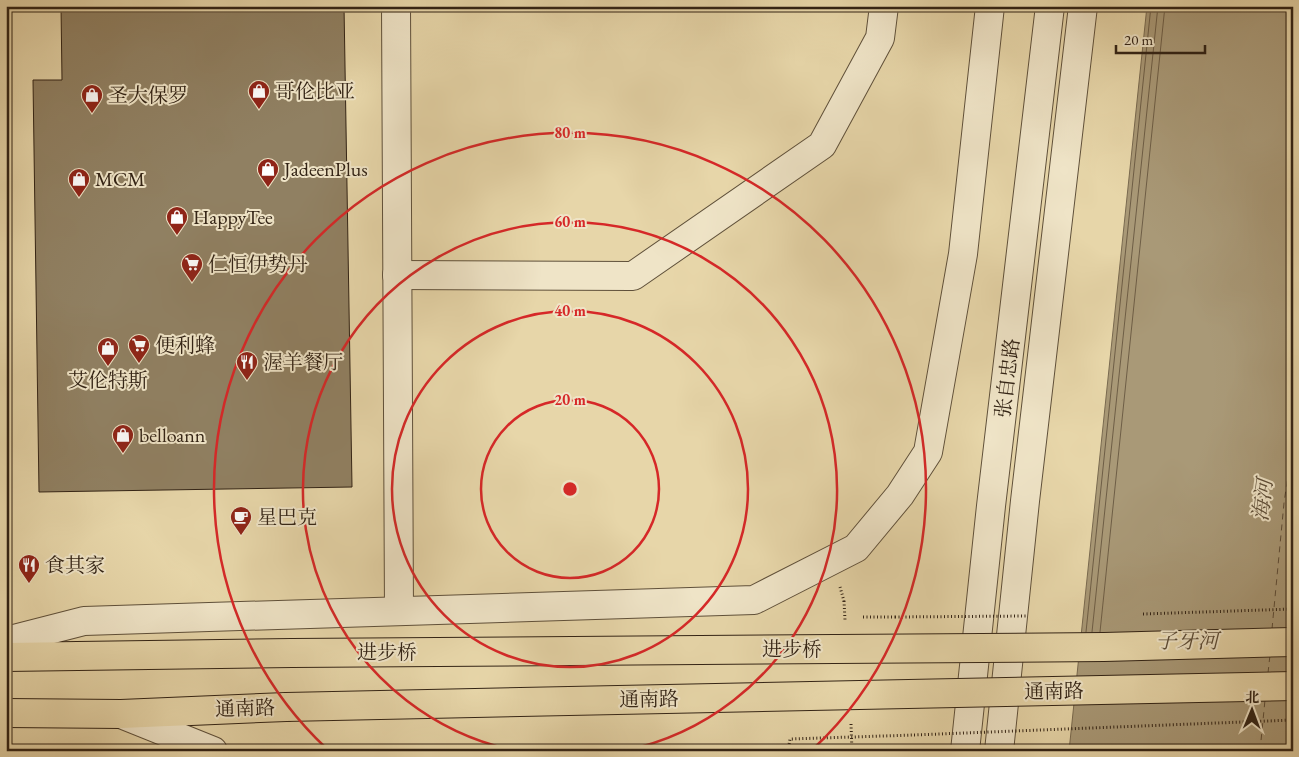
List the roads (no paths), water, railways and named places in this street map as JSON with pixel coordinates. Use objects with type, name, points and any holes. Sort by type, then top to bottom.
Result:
[{"type":"main road","name":"进步桥","points":[[6,657],[1104,647],[1293,642]]},
{"type":"main road","name":"通南路","points":[[6,713],[120,714],[286,707],[1293,686]]},
{"type":"street","points":[[396,6],[399,611]]},
{"type":"street","points":[[397,275],[633,276],[822,145],[880,38],[884,6]]},
{"type":"street","points":[[6,641],[84,621],[754,600],[856,548],[900,495],[928,452],[963,254],[990,6]]},
{"type":"street","name":"张自忠路","points":[[965,751],[991,506],[1050,6]]},
{"type":"street","name":"张自忠路","points":[[999,751],[1024,501],[1083,6]]},
{"type":"street","points":[[120,714],[213,751]]},
{"type":"water","name":"子牙河","points":[[1147,6],[1293,6],[1293,751],[1069,751]]},
{"type":"place","name":"哥伦比亚","points":[[259,110]]},
{"type":"place","name":"圣大保罗","points":[[92,114]]},
{"type":"place","name":"JadeenPlus","points":[[268,188]]},
{"type":"place","name":"MCM","points":[[79,198]]},
{"type":"place","name":"HappyTee","points":[[177,236]]},
{"type":"place","name":"仁恒伊势丹","points":[[192,283]]},
{"type":"place","name":"便利蜂","points":[[139,364]]},
{"type":"place","name":"艾伦特斯","points":[[108,367]]},
{"type":"place","name":"渥羊餐厅","points":[[247,381]]},
{"type":"place","name":"belloann","points":[[123,454]]},
{"type":"place","name":"星巴克","points":[[241,536]]},
{"type":"place","name":"食其家","points":[[29,584]]},
{"type":"water label","name":"海河","points":[[1262,500]]}]
